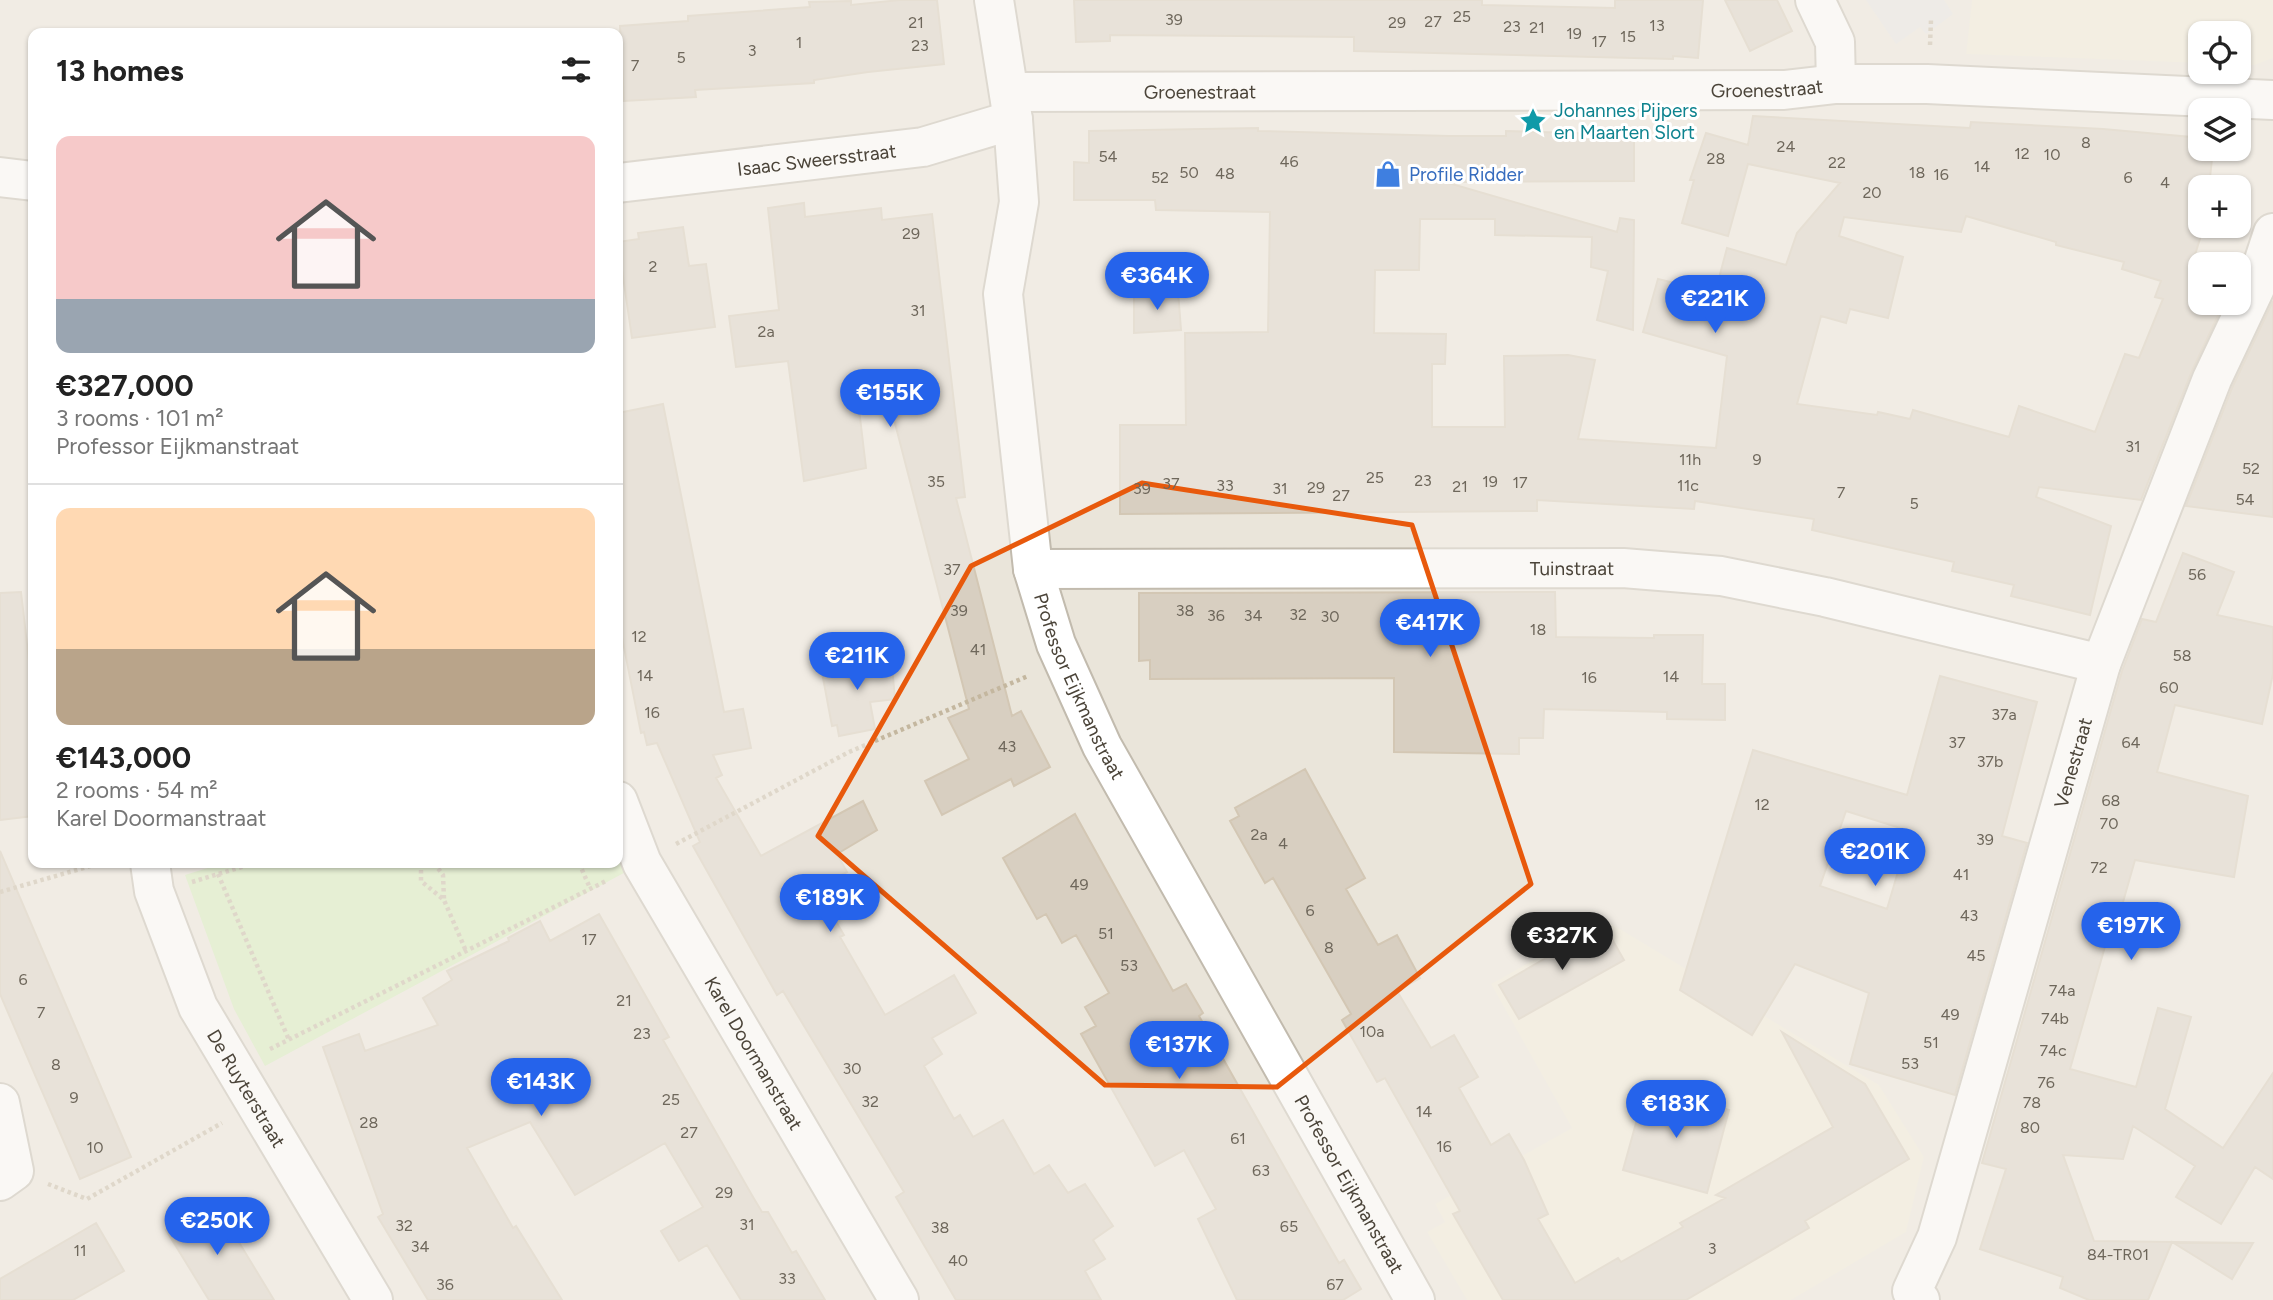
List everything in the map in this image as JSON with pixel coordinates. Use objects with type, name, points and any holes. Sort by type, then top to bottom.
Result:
[{"type":"street","name":"Professor Eijkmanstraat","points":[[994,0],[1011,106],[1019,202],[1003,293],[1033,569],[1056,644],[1102,746],[1415,1300]]},
{"type":"street","points":[[1815,0],[1835,42],[1836,84]]},
{"type":"street","name":"Groenestraat","points":[[1011,106],[1784,90],[1836,84],[1927,84],[2273,100]]},
{"type":"street","name":"Isaac Sweersstraat","points":[[623,182],[923,147],[1011,106]]},
{"type":"street","points":[[0,177],[28,180]]},
{"type":"street","name":"Venestraat","points":[[1909,1297],[1937,1237],[2101,664],[2213,379],[2255,288],[2273,233]]},
{"type":"street","name":"Tuinstraat","points":[[1033,569],[1623,568],[1721,576],[1825,597],[2101,664]]},
{"type":"street","name":"Karel Doormanstraat","points":[[623,814],[642,863],[899,1300]]},
{"type":"street","name":"De Ruyterstraat","points":[[152,877],[198,1007],[373,1300]]},
{"type":"street","points":[[0,1103],[7,1176]]},
{"type":"path","points":[[0,892],[84,868]]},
{"type":"path","points":[[152,877],[218,874],[238,868]]},
{"type":"path","points":[[421,868],[421,881],[444,900]]},
{"type":"path","points":[[438,868],[443,875],[444,900],[466,951]]},
{"type":"path","points":[[581,868],[590,888]]},
{"type":"path","points":[[218,874],[289,1040]]},
{"type":"path","points":[[7,1176],[87,1199],[257,1103]]},
{"type":"highlighted area","points":[[1142,483],[1412,525],[1531,884],[1277,1087],[1105,1085],[818,836],[971,566]]},
{"type":"shaded area","points":[[0,0],[2273,0],[2273,1300],[0,1300]]},
{"type":"shaded area","points":[[1866,0],[1944,0],[1953,14],[1926,34],[1920,27],[1896,44]]},
{"type":"shaded area","points":[[1972,0],[2273,0],[2273,58],[2255,65],[2251,65],[2251,21],[2188,21],[2188,63],[1966,54]]},
{"type":"shaded area","points":[[1605,920],[1879,1085],[1924,1157],[1906,1232],[1791,1300],[1467,1300],[1427,1232],[1445,1222],[1435,1204],[1572,1128],[1491,984]]},
{"type":"green space","points":[[623,847],[633,868],[265,1066],[234,1009],[185,875],[208,868],[623,868]]},
{"type":"building","points":[[900,0],[937,0],[944,64],[868,72],[814,80],[814,83],[695,90],[696,97],[624,101],[623,28],[620,26],[688,21],[688,16],[810,7],[809,2],[851,1],[851,5]]},
{"type":"building","points":[[1074,0],[1482,0],[1482,5],[1615,8],[1615,0],[1703,0],[1698,58],[1673,56],[1673,59],[1354,51],[1354,37],[1110,35],[1110,41],[1076,42]]},
{"type":"building","points":[[1725,0],[1777,0],[1792,31],[1750,51]]},
{"type":"building","points":[[1753,116],[1970,128],[1971,122],[2103,129],[2188,137],[2188,161],[2212,161],[2210,175],[2188,175],[2188,238],[2200,238],[2196,252],[2188,252],[2188,315],[2218,315],[2192,371],[2141,500],[2039,487],[2036,497],[2111,526],[2090,615],[2011,596],[2014,585],[1952,571],[1954,562],[1812,530],[1814,519],[1695,501],[1694,509],[1537,500],[1537,511],[1120,514],[1120,425],[1186,425],[1185,333],[1268,332],[1270,212],[1156,210],[1155,200],[1074,200],[1074,162],[1089,163],[1089,131],[1258,128],[1258,131],[1449,136],[1506,136],[1506,131],[1634,135],[1634,181],[1445,182],[1617,232],[1620,218],[1634,220],[1633,330],[1597,320],[1608,271],[1591,267],[1592,237],[1495,235],[1495,219],[1420,219],[1419,270],[1375,270],[1374,333],[1446,334],[1445,364],[1432,364],[1432,427],[1505,427],[1504,356],[1568,355],[1595,360],[1578,439],[1716,448],[1727,356],[1643,332],[1658,279],[1715,293],[1727,248],[1786,265],[1797,233],[1840,183],[1748,164],[1728,236],[1682,223],[1694,180],[1690,180],[1706,133],[1748,145]],"holes":[[[1966,216],[2056,242],[2056,245],[2124,262],[2122,269],[2161,281],[2155,297],[2163,299],[2139,358],[2125,354],[2095,432],[2019,406],[2009,437],[1913,410],[1910,419],[1878,412],[1877,415],[1797,404],[1821,316],[1846,323],[1850,309],[1888,318],[1903,257],[1839,236],[1844,217],[1961,232]]]},
{"type":"building","points":[[804,203],[805,217],[881,208],[882,220],[932,214],[965,497],[956,498],[1012,716],[1021,711],[1050,767],[1014,786],[1011,779],[942,815],[925,781],[969,759],[948,718],[969,709],[890,404],[859,409],[866,468],[804,481],[788,361],[736,367],[729,316],[779,310],[768,208]]},
{"type":"building","points":[[683,227],[689,266],[706,264],[715,327],[632,338],[623,276],[623,241],[639,239],[638,233]]},
{"type":"building","points":[[1178,291],[1181,330],[1134,333],[1134,294]]},
{"type":"building","points":[[2273,301],[2273,517],[2186,506],[2232,388]]},
{"type":"building","points":[[663,404],[724,712],[743,709],[751,748],[713,755],[722,775],[716,778],[761,856],[863,801],[877,830],[837,854],[847,872],[825,884],[832,896],[824,901],[844,935],[840,937],[885,1015],[954,975],[976,1013],[932,1038],[942,1054],[924,1066],[954,1119],[960,1115],[973,1137],[1003,1120],[1034,1174],[1049,1165],[1068,1193],[1085,1184],[1113,1226],[1093,1240],[1105,1259],[1085,1271],[1101,1300],[956,1300],[896,1197],[904,1192],[783,991],[777,995],[693,846],[700,842],[657,743],[647,745],[644,732],[641,733],[623,642],[623,412]]},
{"type":"building","points":[[2183,553],[2234,572],[2217,615],[2273,627],[2273,674],[2262,724],[2175,705],[2157,772],[2248,796],[2234,877],[2135,860],[2115,930],[2110,929],[2070,1069],[2136,1087],[2158,1008],[2191,1017],[2165,1109],[2223,1148],[2273,1073],[2273,1179],[2255,1167],[2221,1224],[2176,1197],[2195,1166],[2133,1126],[2123,1159],[2063,1155],[2094,1241],[2253,1243],[2232,1279],[2172,1242],[2148,1300],[2089,1300],[2060,1288],[2063,1277],[1980,1249],[2006,1169],[1982,1163],[2122,671],[2142,619],[2156,622]]},
{"type":"building","points":[[21,592],[28,653],[28,817],[0,820],[0,593]]},
{"type":"building","points":[[1555,592],[1556,637],[1654,638],[1654,635],[1703,635],[1702,684],[1725,684],[1725,720],[1667,719],[1667,712],[1544,709],[1543,738],[1519,738],[1519,754],[1394,752],[1394,678],[1150,679],[1150,660],[1139,661],[1139,593]]},
{"type":"building","points":[[891,655],[895,699],[870,702],[875,729],[839,736],[837,725],[832,726],[821,667]]},
{"type":"building","points":[[1940,676],[2037,702],[2002,836],[2027,843],[1955,1095],[1850,1064],[1869,993],[1795,964],[1752,1035],[1680,990],[1753,750],[1907,795]],"holes":[[[1846,811],[1910,831],[1887,909],[1820,886]]]},
{"type":"building","points":[[1305,769],[1365,878],[1346,889],[1378,945],[1397,935],[1420,978],[1397,991],[1431,1048],[1454,1035],[1478,1077],[1459,1088],[1491,1145],[1509,1134],[1548,1214],[1538,1219],[1575,1283],[1618,1258],[1621,1262],[1683,1227],[1680,1223],[1725,1198],[1716,1195],[1833,1127],[1782,1032],[1865,1084],[1909,1159],[1805,1221],[1809,1228],[1686,1300],[1503,1300],[1453,1214],[1460,1211],[1385,1078],[1377,1082],[1342,1020],[1351,1014],[1273,878],[1265,883],[1230,821],[1239,816],[1235,808]]},
{"type":"building","points":[[1075,814],[1173,991],[1186,984],[1203,1013],[1199,1016],[1339,1263],[1344,1260],[1361,1289],[1343,1300],[1237,1300],[1198,1219],[1216,1209],[1184,1150],[1155,1166],[1081,1034],[1096,1026],[1085,1007],[1109,993],[1076,935],[1062,943],[1046,914],[1037,919],[1003,858]]},
{"type":"building","points":[[0,851],[131,1157],[80,1179],[0,994]]},
{"type":"building","points":[[599,914],[669,1037],[663,1040],[753,1197],[762,1212],[768,1212],[792,1253],[796,1251],[825,1300],[741,1300],[707,1245],[679,1261],[661,1231],[703,1207],[665,1143],[575,1195],[530,1122],[467,1148],[513,1228],[516,1226],[562,1300],[428,1300],[378,1217],[383,1214],[323,1047],[359,1034],[365,1051],[438,1025],[423,998],[452,980],[447,971],[509,941],[508,938],[540,921],[550,941]]},
{"type":"building","points":[[1604,925],[1624,960],[1519,1019],[1499,985]]},
{"type":"building","points":[[1646,1087],[1729,1110],[1707,1193],[1623,1170]]},
{"type":"building","points":[[214,1200],[274,1300],[209,1300],[166,1230]]},
{"type":"building","points":[[96,1223],[124,1271],[73,1300],[0,1300],[0,1279]]},
{"type":"place","name":"Johannes Pijpers en Maarten Slort","points":[[1533,121]]},
{"type":"place","name":"Profile Ridder","points":[[1388,174]]}]
